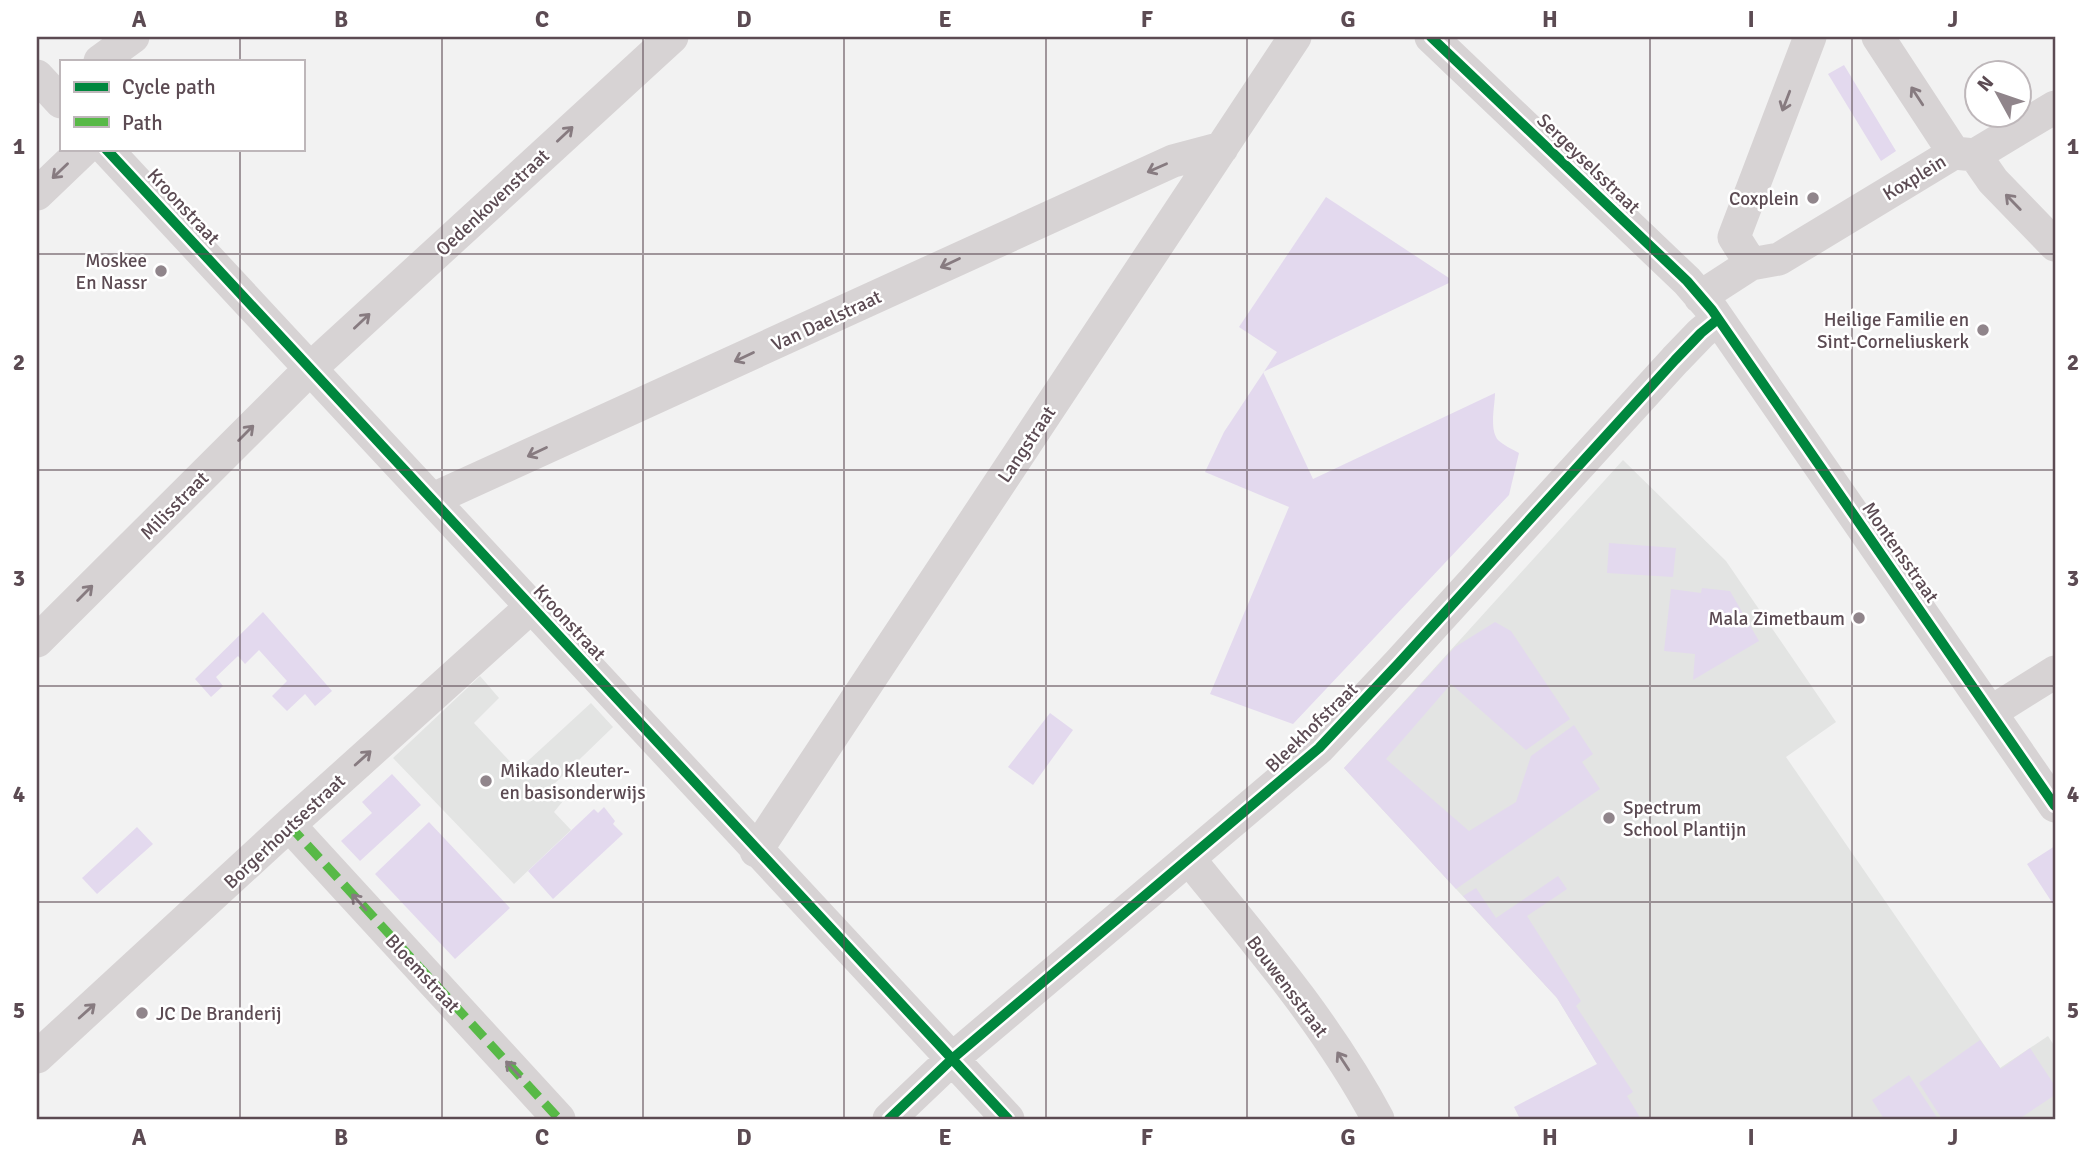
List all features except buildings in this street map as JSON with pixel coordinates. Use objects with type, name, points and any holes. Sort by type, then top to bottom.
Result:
[{"type":"street","points":[[101,60],[133,37]]},
{"type":"street","name":"Oedenkovenstraat","points":[[312,368],[672,37]]},
{"type":"street","name":"Langstraat","points":[[756,851],[1295,37]]},
{"type":"street","name":"Sergeyselsstraat","points":[[1431,37],[1687,281],[1709,308]]},
{"type":"street","points":[[1751,264],[1734,237],[1810,37]]},
{"type":"street","name":"Koxplein","points":[[1709,308],[1751,264],[1779,259],[1965,154],[1878,37]]},
{"type":"street","points":[[2055,107],[1965,154],[2055,245]]},
{"type":"street","name":"Van Daelstraat","points":[[433,499],[1173,161],[1222,148]]},
{"type":"street","points":[[37,194],[83,150]]},
{"type":"street","name":"Kroonstraat","points":[[107,150],[1008,1119]]},
{"type":"street","name":"Montensstraat","points":[[1709,308],[2055,806]]},
{"type":"street","name":"Bleekhofstraat","points":[[889,1119],[952,1059],[1319,748],[1701,333],[1709,308]]},
{"type":"street","name":"Milisstraat","points":[[37,642],[312,368]]},
{"type":"street","name":"Borgerhoutsestraat","points":[[37,1057],[531,607]]},
{"type":"street","points":[[1991,712],[2055,672]]},
{"type":"street","name":"Bloemstraat","points":[[289,825],[559,1119]]},
{"type":"street","name":"Bouwensstraat","points":[[1189,859],[1306,1006],[1378,1119]]},
{"type":"shaded area","points":[[1844,65],[1896,151],[1881,161],[1828,74]]},
{"type":"shaded area","points":[[1326,197],[1449,278],[1449,283],[1264,371],[1277,352],[1239,327]]},
{"type":"shaded area","points":[[1263,373],[1313,479],[1495,393],[1495,435],[1500,442],[1519,453],[1509,495],[1293,724],[1210,694],[1289,507],[1205,472],[1224,432]]},
{"type":"shaded area","name":"Spectrum School Plantijn","points":[[1623,460],[1726,561],[1836,722],[1786,757],[2000,1068],[2048,1036],[2055,1047],[2055,1119],[1631,1119],[1557,998],[1344,768]]},
{"type":"shaded area","points":[[1609,543],[1676,548],[1673,577],[1607,573]]},
{"type":"shaded area","points":[[1702,588],[1730,591],[1759,641],[1693,680],[1695,654],[1664,651],[1671,589],[1701,593]]},
{"type":"shaded area","points":[[263,612],[332,691],[315,706],[305,694],[287,711],[272,696],[287,681],[259,650],[245,664],[238,656],[216,677],[223,686],[211,697],[195,679]]},
{"type":"shaded area","points":[[1495,622],[1511,631],[1570,719],[1526,750],[1451,684],[1386,759],[1469,831],[1516,802],[1531,756],[1574,725],[1593,754],[1582,762],[1600,789],[1456,889],[1344,768],[1455,647]]},
{"type":"shaded area","name":"Mikado Kleuter- en basisonderwijs","points":[[480,676],[499,698],[474,723],[518,770],[591,703],[613,727],[551,787],[563,801],[554,812],[571,830],[514,884],[393,758]]},
{"type":"shaded area","points":[[1050,713],[1073,730],[1033,785],[1008,767]]},
{"type":"shaded area","points":[[392,774],[421,805],[360,861],[341,841],[372,813],[362,802]]},
{"type":"shaded area","points":[[604,807],[615,821],[613,824],[623,834],[553,899],[528,871],[594,809],[598,813]]},
{"type":"shaded area","points":[[429,822],[510,908],[455,959],[375,874]]},
{"type":"shaded area","points":[[137,827],[153,844],[97,894],[82,878]]},
{"type":"shaded area","points":[[2055,846],[2055,907],[2027,864]]},
{"type":"shaded area","points":[[1558,876],[1567,889],[1527,916],[1581,1001],[1576,1006],[1633,1092],[1627,1096],[1641,1119],[1520,1119],[1514,1107],[1597,1064],[1557,998],[1463,896],[1476,888],[1496,918]]},
{"type":"shaded area","points":[[1980,1040],[2001,1069],[2030,1048],[2055,1086],[2055,1095],[2019,1119],[1942,1119],[1919,1083]]},
{"type":"shaded area","points":[[1909,1075],[1938,1119],[1884,1119],[1872,1100]]},
{"type":"marked path","points":[[289,825],[559,1119]]},
{"type":"cycle path","points":[[1431,37],[1687,281],[1712,310],[2055,806]]},
{"type":"cycle path","points":[[107,150],[1008,1119]]},
{"type":"cycle path","points":[[889,1119],[952,1059],[1319,748],[1675,360],[1718,319]]},
{"type":"place","name":"Coxplein","points":[[1813,198]]},
{"type":"place","name":"Moskee En Nassr","points":[[161,271]]},
{"type":"place","name":"Heilige Familie en Sint-Corneliuskerk","points":[[1983,330]]},
{"type":"place","name":"Mala Zimetbaum","points":[[1859,618]]},
{"type":"place","name":"Mikado Kleuter- en basisonderwijs","points":[[486,781]]},
{"type":"place","name":"Spectrum School Plantijn","points":[[1609,818]]},
{"type":"place","name":"JC De Branderij","points":[[142,1013]]}]
